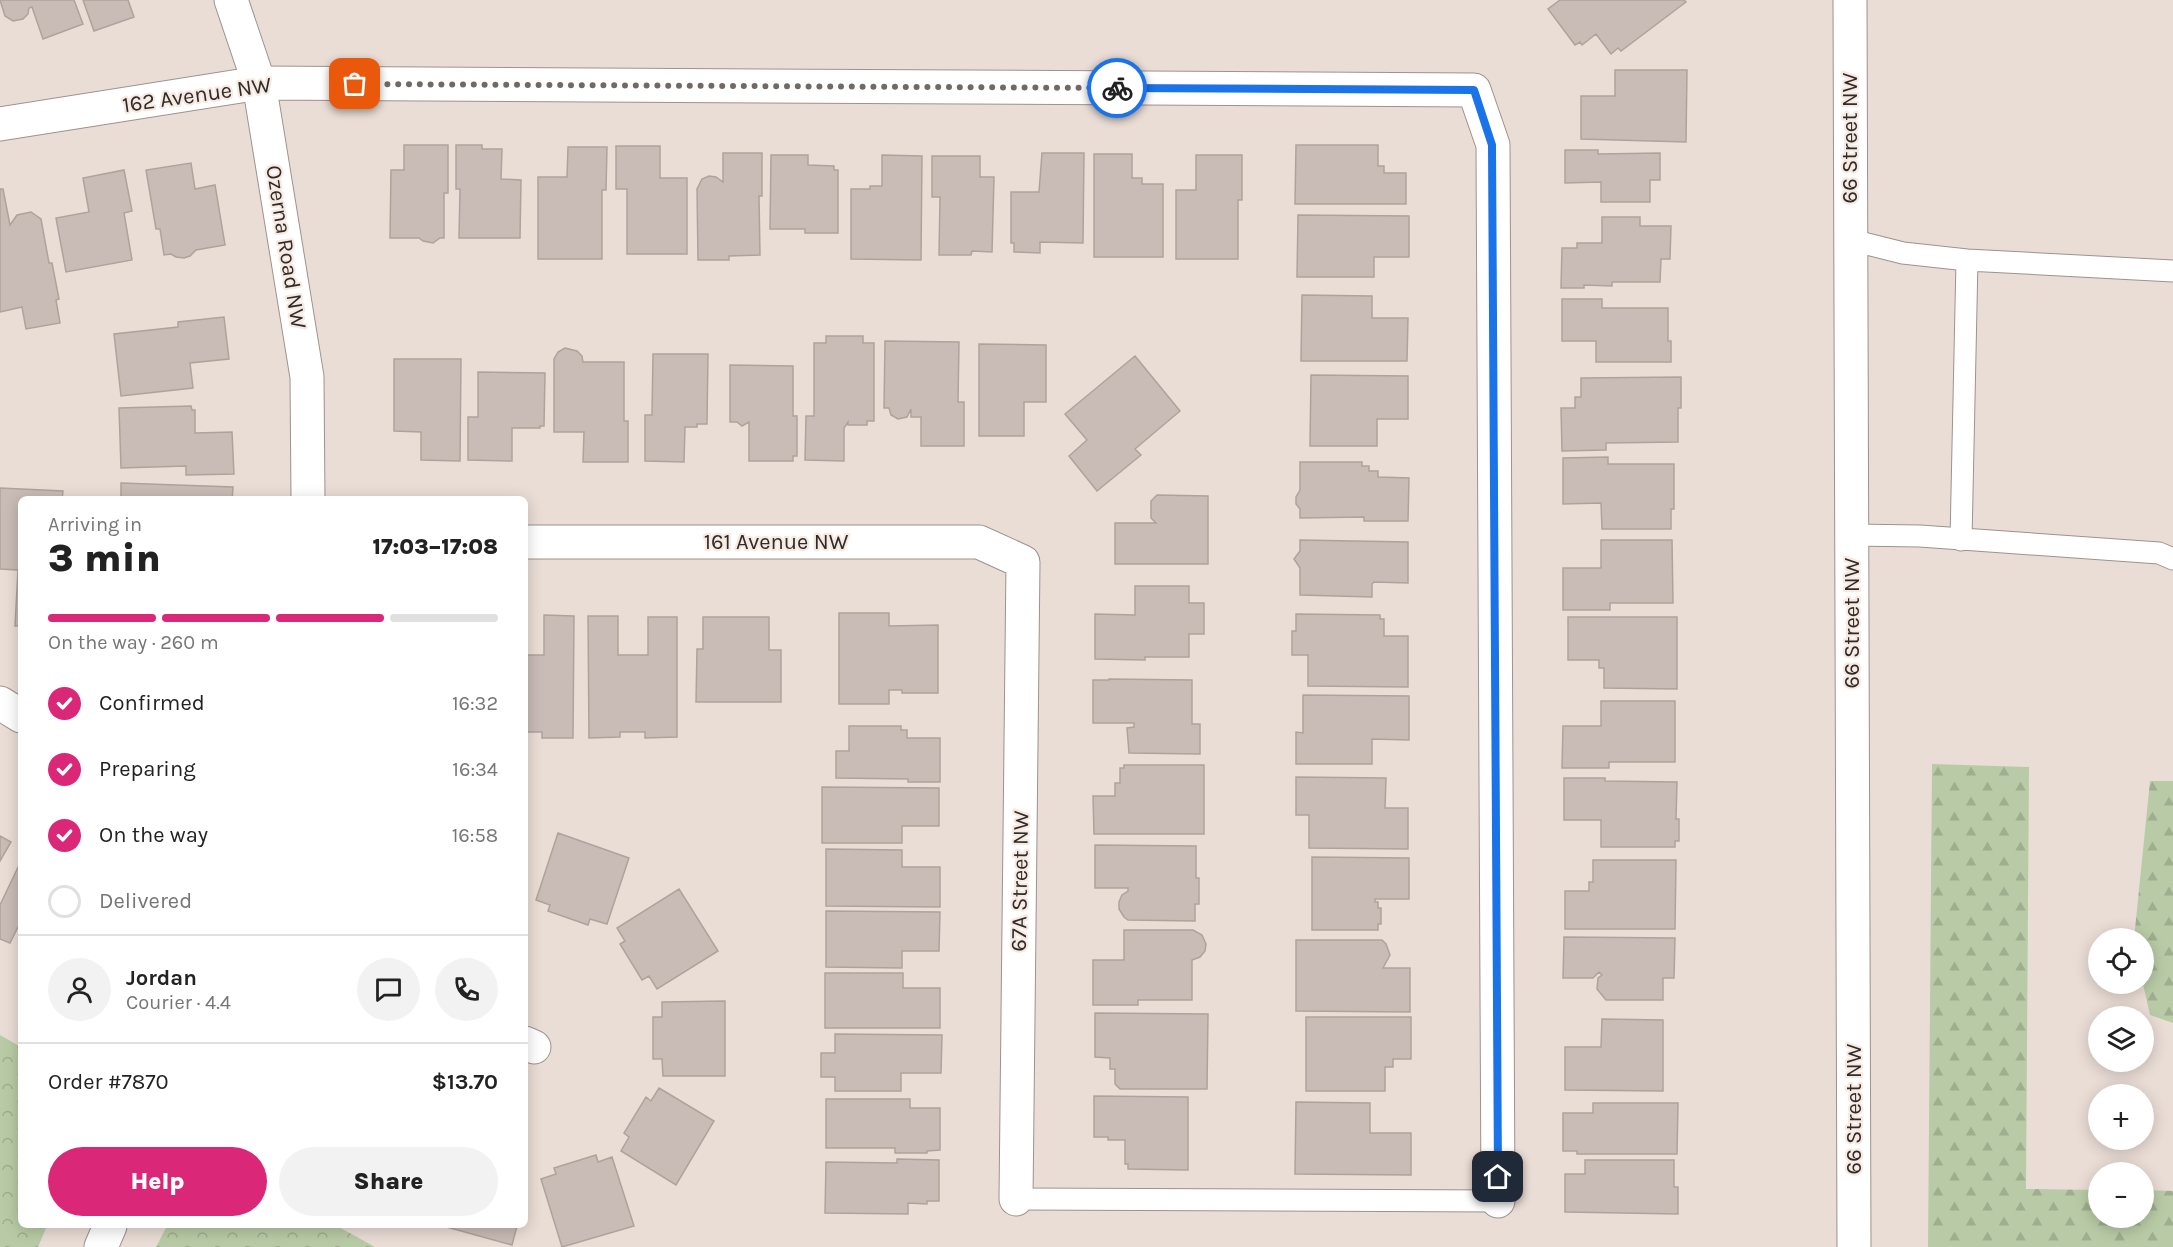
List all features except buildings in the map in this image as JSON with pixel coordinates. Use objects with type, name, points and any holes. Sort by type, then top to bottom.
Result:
[{"type":"street","name":"Ozerna Road NW","points":[[231,0],[259,83],[307,376],[308,496]]},
{"type":"street","name":"66 Street NW","points":[[1850,0],[1854,1247]]},
{"type":"street","name":"162 Avenue NW","points":[[0,124],[259,83],[1474,90],[1492,145],[1498,1201]]},
{"type":"street","name":"161 Avenue NW","points":[[528,542],[979,542],[1023,562]]},
{"type":"street","name":"67A Street NW","points":[[1016,1199],[1023,562]]},
{"type":"street","points":[[0,703],[18,714]]},
{"type":"street","points":[[101,1247],[109,1228]]},
{"type":"lane","points":[[1851,240],[1903,253],[1967,260],[2173,271]]},
{"type":"lane","points":[[1961,540],[1967,260]]},
{"type":"lane","points":[[1852,536],[1920,536],[2159,553],[2173,559]]},
{"type":"lane","points":[[1016,1199],[1498,1201]]},
{"type":"green space","points":[[1932,764],[2029,767],[2026,1189],[2088,1190],[2088,1228],[2154,1228],[2154,1190],[2173,1191],[2173,1247],[1928,1247]]},
{"type":"green space","points":[[2150,781],[2173,781],[2173,1023],[2154,1016],[2154,1006],[2148,1006],[2145,994],[2154,994],[2154,928],[2135,928]]},
{"type":"green space","points":[[0,1035],[18,1045],[18,1228],[46,1228],[38,1247],[0,1247]]},
{"type":"green space","points":[[166,1228],[341,1228],[375,1247],[156,1247]]},
{"type":"way so far","points":[[355,84],[1117,88]]},
{"type":"route","points":[[1117,88],[1474,90],[1492,145],[1498,1177]]}]
